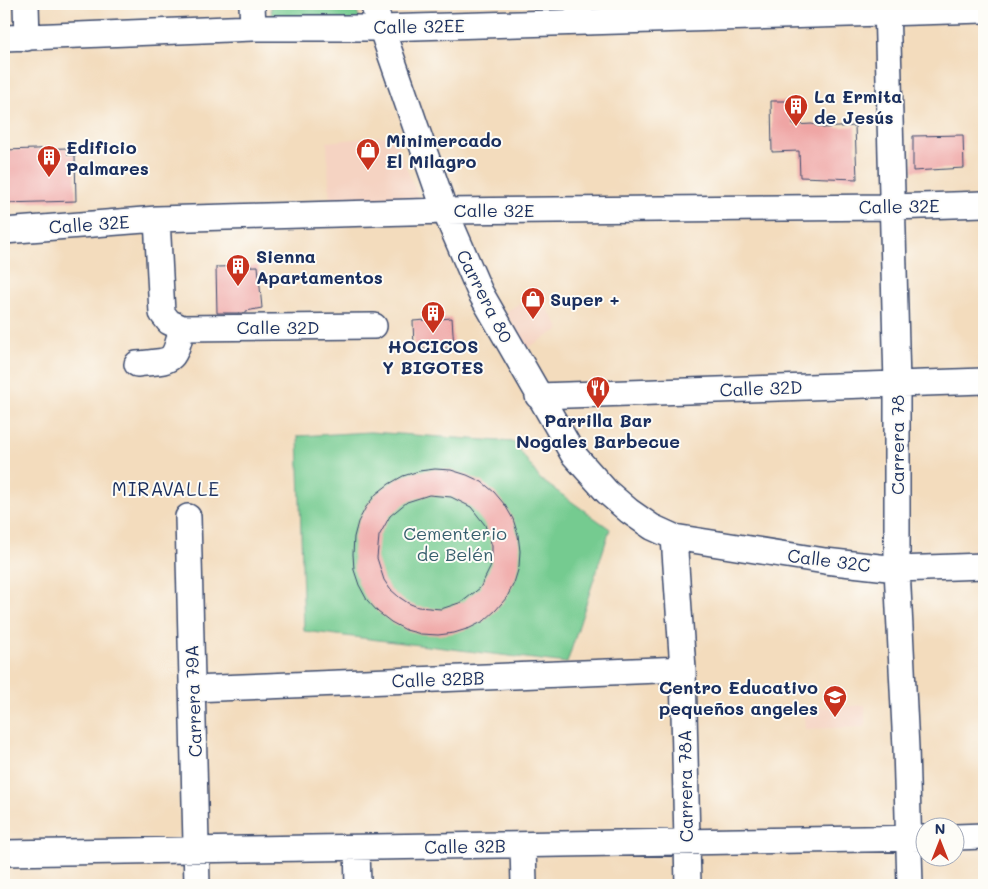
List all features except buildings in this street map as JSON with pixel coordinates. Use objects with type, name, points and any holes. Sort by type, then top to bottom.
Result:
[{"type":"street","points":[[15,38],[26,4]]},
{"type":"street","name":"Carrera 80","points":[[373,4],[445,211],[480,292],[538,396],[573,454],[607,492],[652,527],[674,537]]},
{"type":"street","name":"Calle 32EE","points":[[15,38],[252,16],[381,28],[887,8],[984,10]]},
{"type":"street","name":"Carrera 78","points":[[887,8],[897,384],[898,569],[906,748],[916,831]]},
{"type":"street","name":"Calle 32E","points":[[4,231],[158,219],[445,211],[892,207],[984,204]]},
{"type":"street","points":[[137,364],[164,361],[172,358],[176,352],[182,328],[170,322],[162,313],[158,219]]},
{"type":"street","name":"Calle 32D","points":[[182,328],[374,326]]},
{"type":"street","name":"Calle 32D","points":[[538,396],[984,381]]},
{"type":"street","name":"Carrera 79A","points":[[188,517],[198,885]]},
{"type":"street","name":"Calle 32C","points":[[674,537],[825,561],[898,569],[984,566]]},
{"type":"street","name":"Carrera 78A","points":[[674,537],[683,669],[688,885]]},
{"type":"street","name":"Calle 32BB","points":[[192,689],[683,669]]},
{"type":"street","points":[[966,837],[984,836]]},
{"type":"street","name":"Calle 32B","points":[[4,853],[916,839]]},
{"type":"street","points":[[523,845],[524,885]]},
{"type":"street","name":"Carrera 78","points":[[910,885],[916,846]]},
{"type":"street","points":[[357,848],[358,885]]},
{"type":"shaded area","name":"Minimercado El Milagro","points":[[393,135],[420,201],[330,204],[327,142]]},
{"type":"shaded area","name":"Super +","points":[[537,293],[560,329],[527,348],[505,312]]},
{"type":"shaded area","name":"Centro Educativo pequeños angeles","points":[[865,705],[865,727],[805,729],[803,708]]},
{"type":"green space","points":[[271,4],[354,4],[364,29],[272,24]]},
{"type":"green space","name":"Cementerio de Belén","points":[[370,432],[514,442],[540,479],[610,529],[567,663],[304,631],[298,436]]},
{"type":"place","name":"La Ermita de Jesús","points":[[796,127]]},
{"type":"place","name":"Minimercado El Milagro","points":[[368,171]]},
{"type":"place","name":"Edificio Palmares","points":[[49,178]]},
{"type":"place","name":"Sienna Apartamentos","points":[[238,287]]},
{"type":"place","name":"Super +","points":[[533,320]]},
{"type":"place","name":"HOCICOS Y BIGOTES","points":[[433,334]]},
{"type":"place","name":"Parrilla Bar Nogales Barbecue","points":[[598,409]]},
{"type":"place","name":"Centro Educativo pequeños angeles","points":[[835,718]]},
{"type":"district","name":"MIRAVALLE","points":[[166,488]]}]
